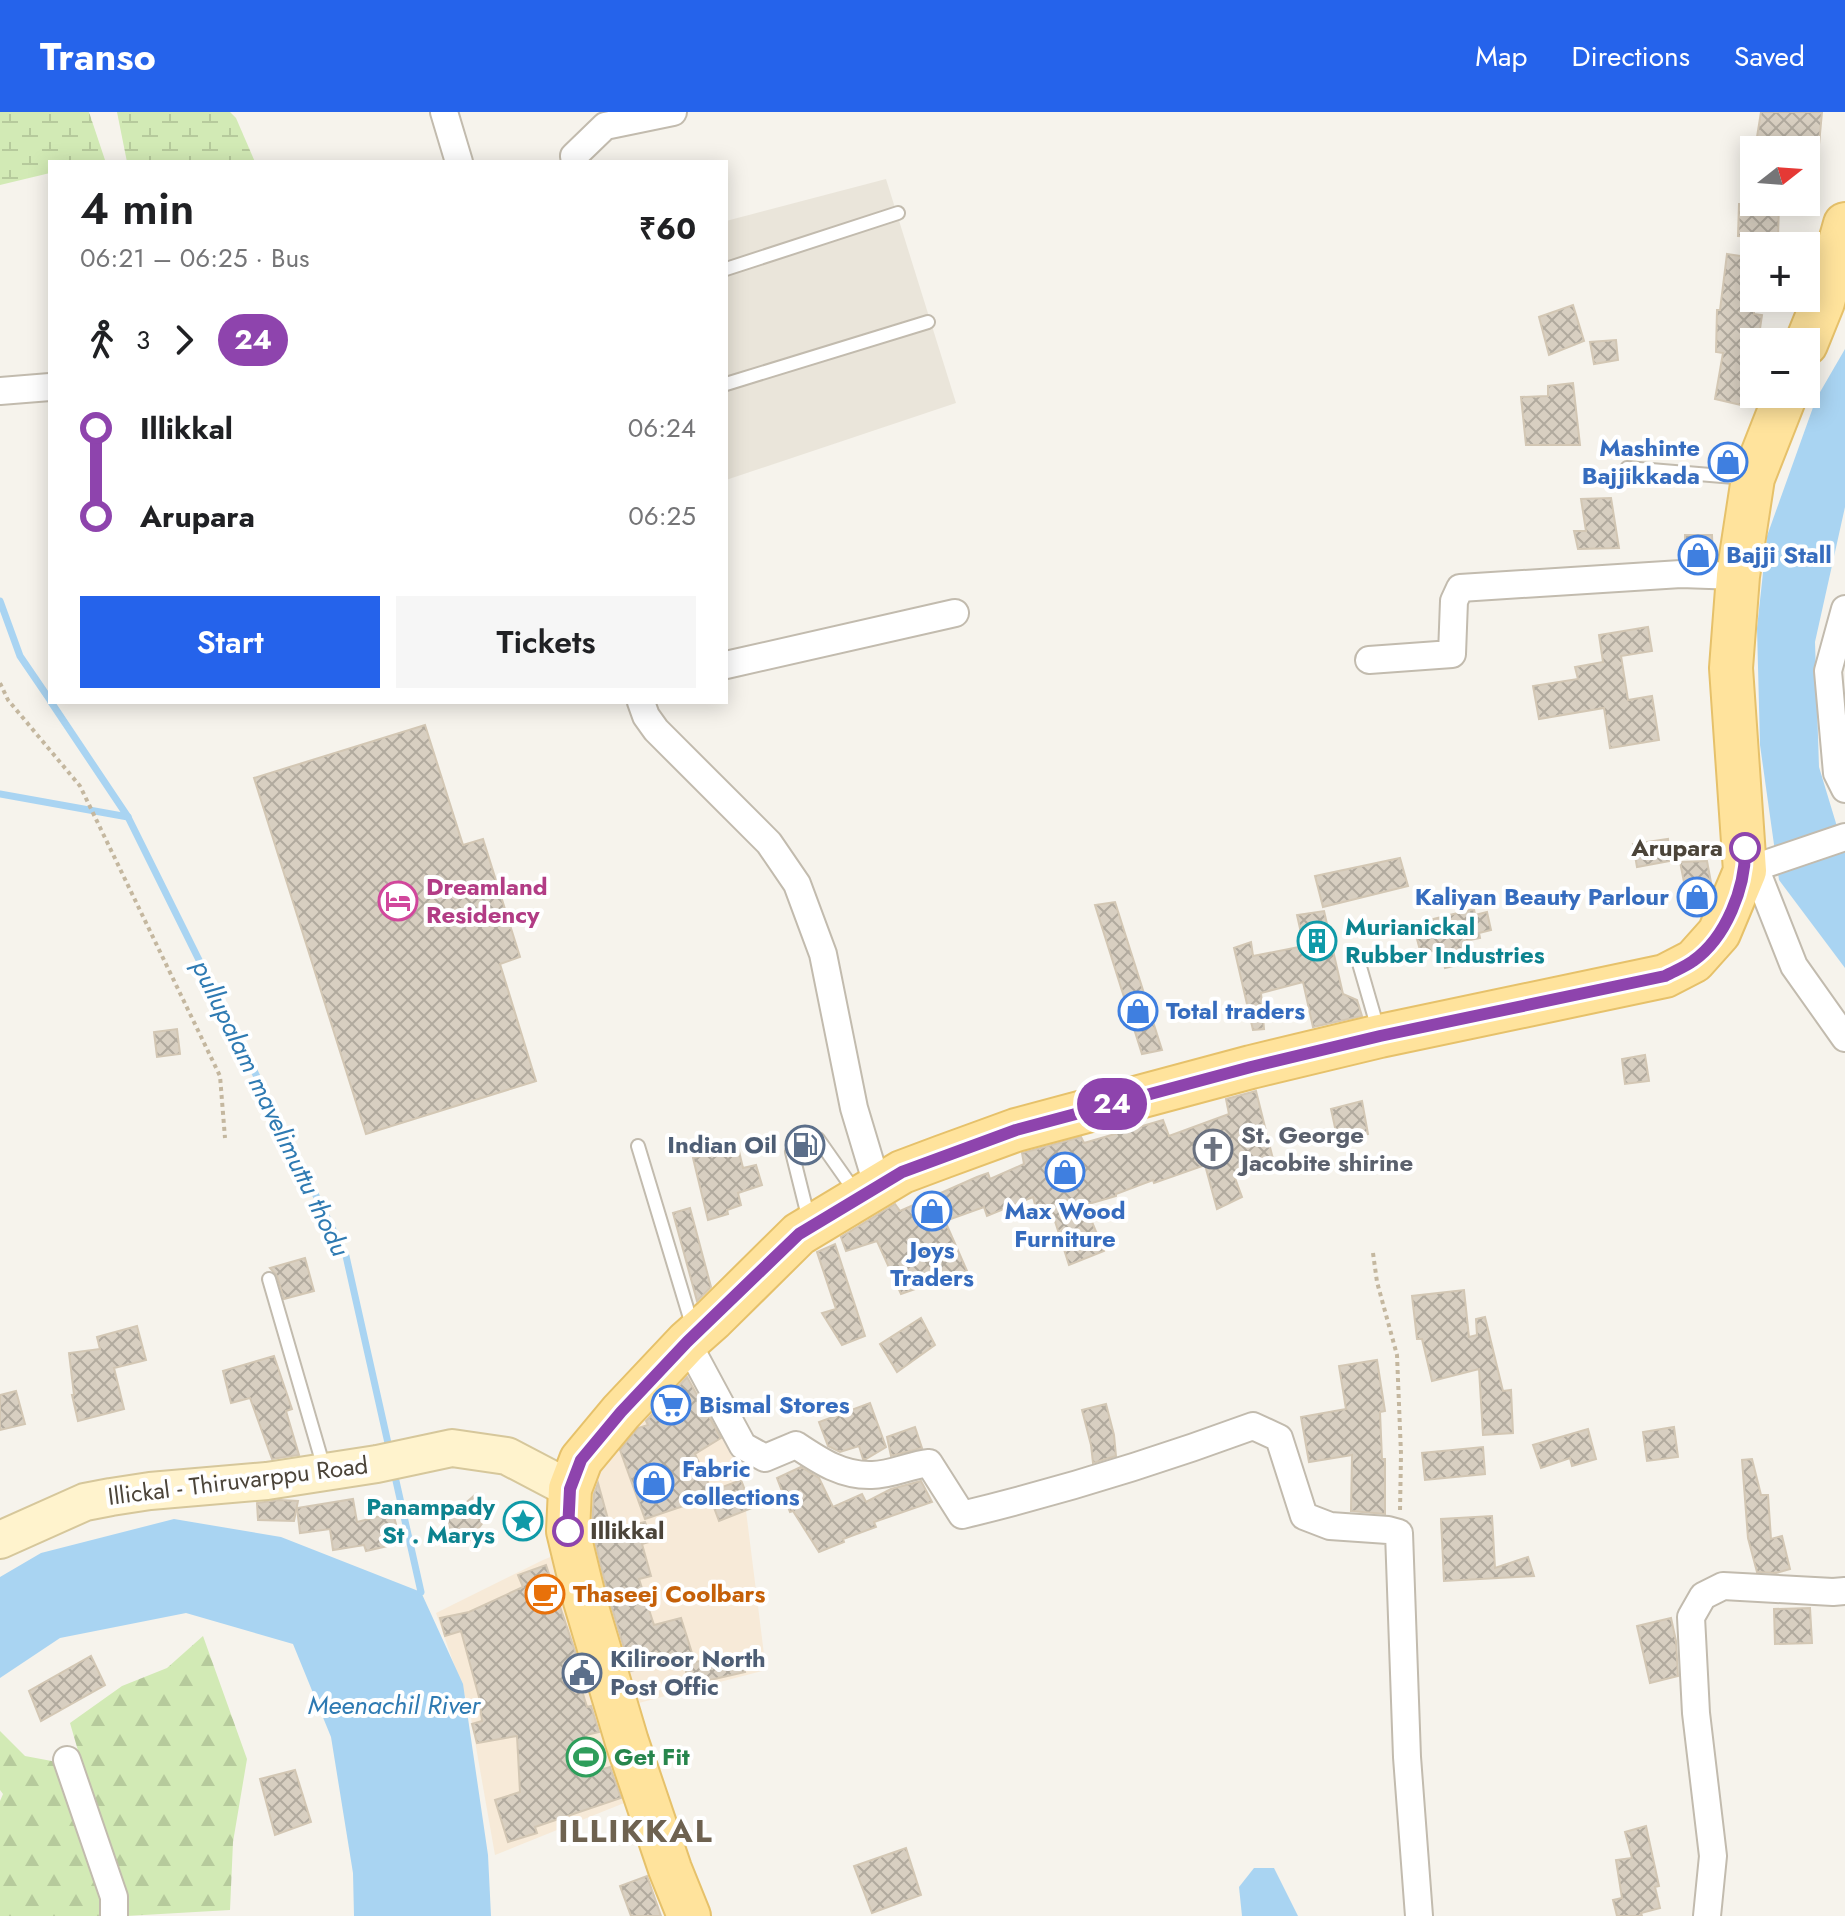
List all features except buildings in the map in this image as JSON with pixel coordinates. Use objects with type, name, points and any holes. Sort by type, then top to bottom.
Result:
[{"type":"main road","points":[[1812,328],[1845,224]]},
{"type":"main road","points":[[689,1916],[627,1742],[585,1601],[568,1531],[570,1489],[581,1460],[621,1412],[691,1338],[799,1234],[902,1172],[1016,1130],[1251,1067],[1380,1036],[1665,976],[1694,961],[1719,933],[1751,870],[1744,831],[1731,668],[1738,576],[1753,478],[1780,408]]},
{"type":"main road","name":"Illickal - Thiruvarppu Road","points":[[0,1540],[85,1502],[150,1491],[267,1481],[452,1448],[507,1456],[570,1489]]},
{"type":"street","points":[[444,112],[458,160]]},
{"type":"street","points":[[575,160],[574,156],[605,126],[673,112]]},
{"type":"street","points":[[0,391],[48,387]]},
{"type":"street","points":[[1369,660],[1452,654],[1454,601],[1460,588],[1681,574],[1738,576]]},
{"type":"street","points":[[1845,609],[1828,671],[1837,773],[1845,789]]},
{"type":"street","points":[[728,665],[955,613]]},
{"type":"street","points":[[642,704],[656,730],[769,843],[797,884],[823,954],[869,1193]]},
{"type":"street","points":[[1845,837],[1751,870],[1760,880],[1794,966],[1845,1038]]},
{"type":"street","points":[[691,1338],[743,1446],[765,1458],[796,1445],[820,1462],[844,1473],[874,1475],[929,1463],[962,1515],[1048,1494],[1253,1426],[1279,1438],[1304,1516],[1330,1526],[1399,1533],[1407,1757],[1419,1916]]},
{"type":"street","points":[[1707,1916],[1713,1856],[1696,1713],[1691,1617],[1703,1596],[1723,1586],[1845,1591]]},
{"type":"street","points":[[67,1760],[114,1897],[114,1916]]},
{"type":"lane","points":[[728,268],[898,213]]},
{"type":"lane","points":[[728,383],[928,322]]},
{"type":"lane","points":[[1627,468],[1753,478]]},
{"type":"lane","points":[[1356,953],[1380,1036]]},
{"type":"lane","points":[[810,1227],[792,1152],[818,1139],[869,1193]]},
{"type":"lane","points":[[638,1146],[691,1338]]},
{"type":"lane","points":[[269,1279],[324,1471]]},
{"type":"path","points":[[0,683],[8,700],[80,786],[220,1076],[225,1138]]},
{"type":"path","points":[[1373,1253],[1377,1282],[1397,1355],[1401,1454],[1399,1533]]},
{"type":"shaded area","points":[[886,179],[956,403],[728,479],[728,220]]},
{"type":"shaded area","points":[[682,1362],[740,1463],[766,1670],[631,1705],[654,1791],[495,1855],[469,1707],[436,1613],[575,1547],[573,1493]]},
{"type":"green space","points":[[0,112],[89,112],[105,160],[48,160],[48,173],[0,185]]},
{"type":"green space","points":[[117,112],[230,112],[236,118],[254,160],[127,160]]},
{"type":"green space","points":[[203,1636],[247,1759],[233,1842],[230,1910],[126,1916],[70,1723],[122,1686],[167,1668]]},
{"type":"green space","points":[[0,1731],[25,1756],[57,1762],[102,1893],[103,1916],[0,1916],[0,1801],[3,1794],[0,1790]]},
{"type":"water","points":[[1845,349],[1845,507],[1815,642],[1819,767],[1845,853],[1845,968],[1779,880],[1760,745],[1757,628],[1767,536],[1813,408],[1820,408],[1820,392]]},
{"type":"water","name":"Meenachil River","points":[[174,1519],[281,1537],[421,1592],[463,1684],[488,1855],[491,1916],[354,1916],[353,1873],[331,1737],[293,1644],[186,1613],[60,1638],[0,1678],[0,1577],[41,1553]]},
{"type":"water","points":[[1254,1868],[1274,1868],[1298,1916],[1242,1916],[1239,1887]]},
{"type":"waterway","name":"pullupalam mavelimuttu thodu","points":[[0,601],[20,656],[48,697]]},
{"type":"waterway","name":"pullupalam mavelimuttu thodu","points":[[52,704],[128,817],[346,1256],[390,1452]]},
{"type":"waterway","points":[[0,794],[128,817]]},
{"type":"waterway","name":"pullupalam mavelimuttu thodu","points":[[394,1472],[421,1592]]},
{"type":"bus line","name":"24","points":[[568,1531],[570,1489],[581,1460],[621,1412],[687,1342],[799,1234],[902,1172],[1016,1130],[1251,1067],[1380,1036],[1665,976],[1694,961],[1719,933],[1745,871],[1745,848]]},
{"type":"place","name":"Mashinte Bajjikkada","points":[[1728,462]]},
{"type":"place","name":"Bajji Stall","points":[[1698,555]]},
{"type":"place","name":"Arupara","points":[[1745,848]]},
{"type":"place","name":"Kaliyan Beauty Parlour","points":[[1697,897]]},
{"type":"place","name":"Dreamland Residency","points":[[398,901]]},
{"type":"place","name":"Murianickal Rubber Industries","points":[[1317,941]]},
{"type":"place","name":"Total traders","points":[[1138,1011]]},
{"type":"place","name":"Indian Oil","points":[[805,1145]]},
{"type":"place","name":"St. George Jacobite shirine","points":[[1213,1149]]},
{"type":"place","name":"Max Wood Furniture","points":[[1065,1172]]},
{"type":"place","name":"Joys Traders","points":[[932,1211]]},
{"type":"place","name":"Bismal Stores","points":[[671,1405]]},
{"type":"place","name":"Fabric collections","points":[[654,1483]]},
{"type":"place","name":"Panampady St . Marys","points":[[523,1521]]},
{"type":"place","name":"Illikkal","points":[[568,1531]]},
{"type":"place","name":"Thaseej Coolbars","points":[[545,1594]]},
{"type":"place","name":"Kiliroor North Post Offic","points":[[582,1673]]},
{"type":"place","name":"Get Fit","points":[[586,1757]]},
{"type":"district","name":"ILLIKKAL","points":[[636,1831]]}]
